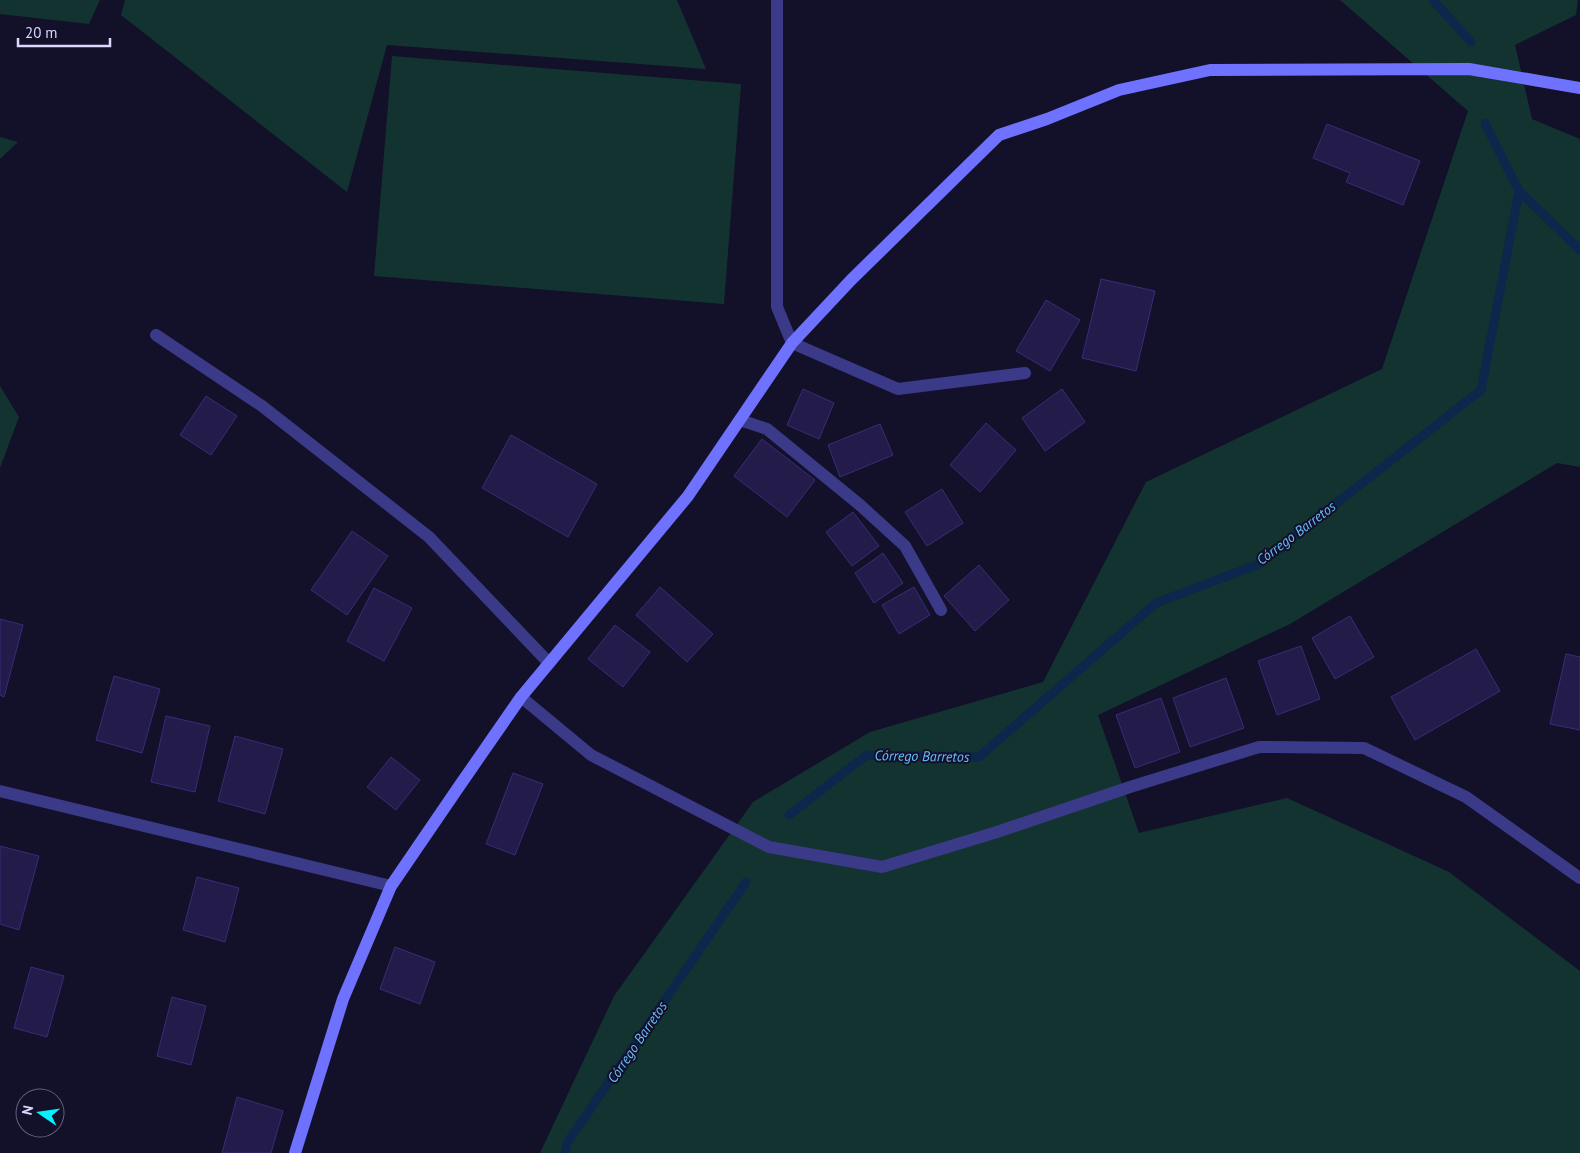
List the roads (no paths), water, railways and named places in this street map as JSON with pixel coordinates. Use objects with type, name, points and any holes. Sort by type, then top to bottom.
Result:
[{"type":"main road","points":[[295,1153],[343,999],[391,886],[521,697],[688,496],[792,344],[851,280],[999,135],[1047,119],[1119,90],[1210,70],[1469,69],[1580,88]]},
{"type":"street","points":[[777,0],[777,307],[792,344],[898,389],[1025,373]]},
{"type":"street","points":[[156,336],[262,406],[429,537],[549,663]]},
{"type":"street","points":[[740,420],[767,429],[860,505],[905,546],[941,610]]},
{"type":"street","points":[[521,697],[591,755],[769,848],[882,867],[998,832],[1130,787],[1259,747],[1364,748],[1466,797],[1580,878]]},
{"type":"street","points":[[0,791],[391,886]]},
{"type":"waterway","name":"Córrego Barretos","points":[[1433,0],[1471,42]]},
{"type":"waterway","name":"Córrego Barretos","points":[[789,815],[867,755],[979,757],[1156,603],[1259,564],[1481,390],[1519,191],[1485,123]]},
{"type":"waterway","points":[[1519,191],[1580,250]]},
{"type":"waterway","name":"Córrego Barretos","points":[[565,1153],[567,1143],[746,882]]}]
